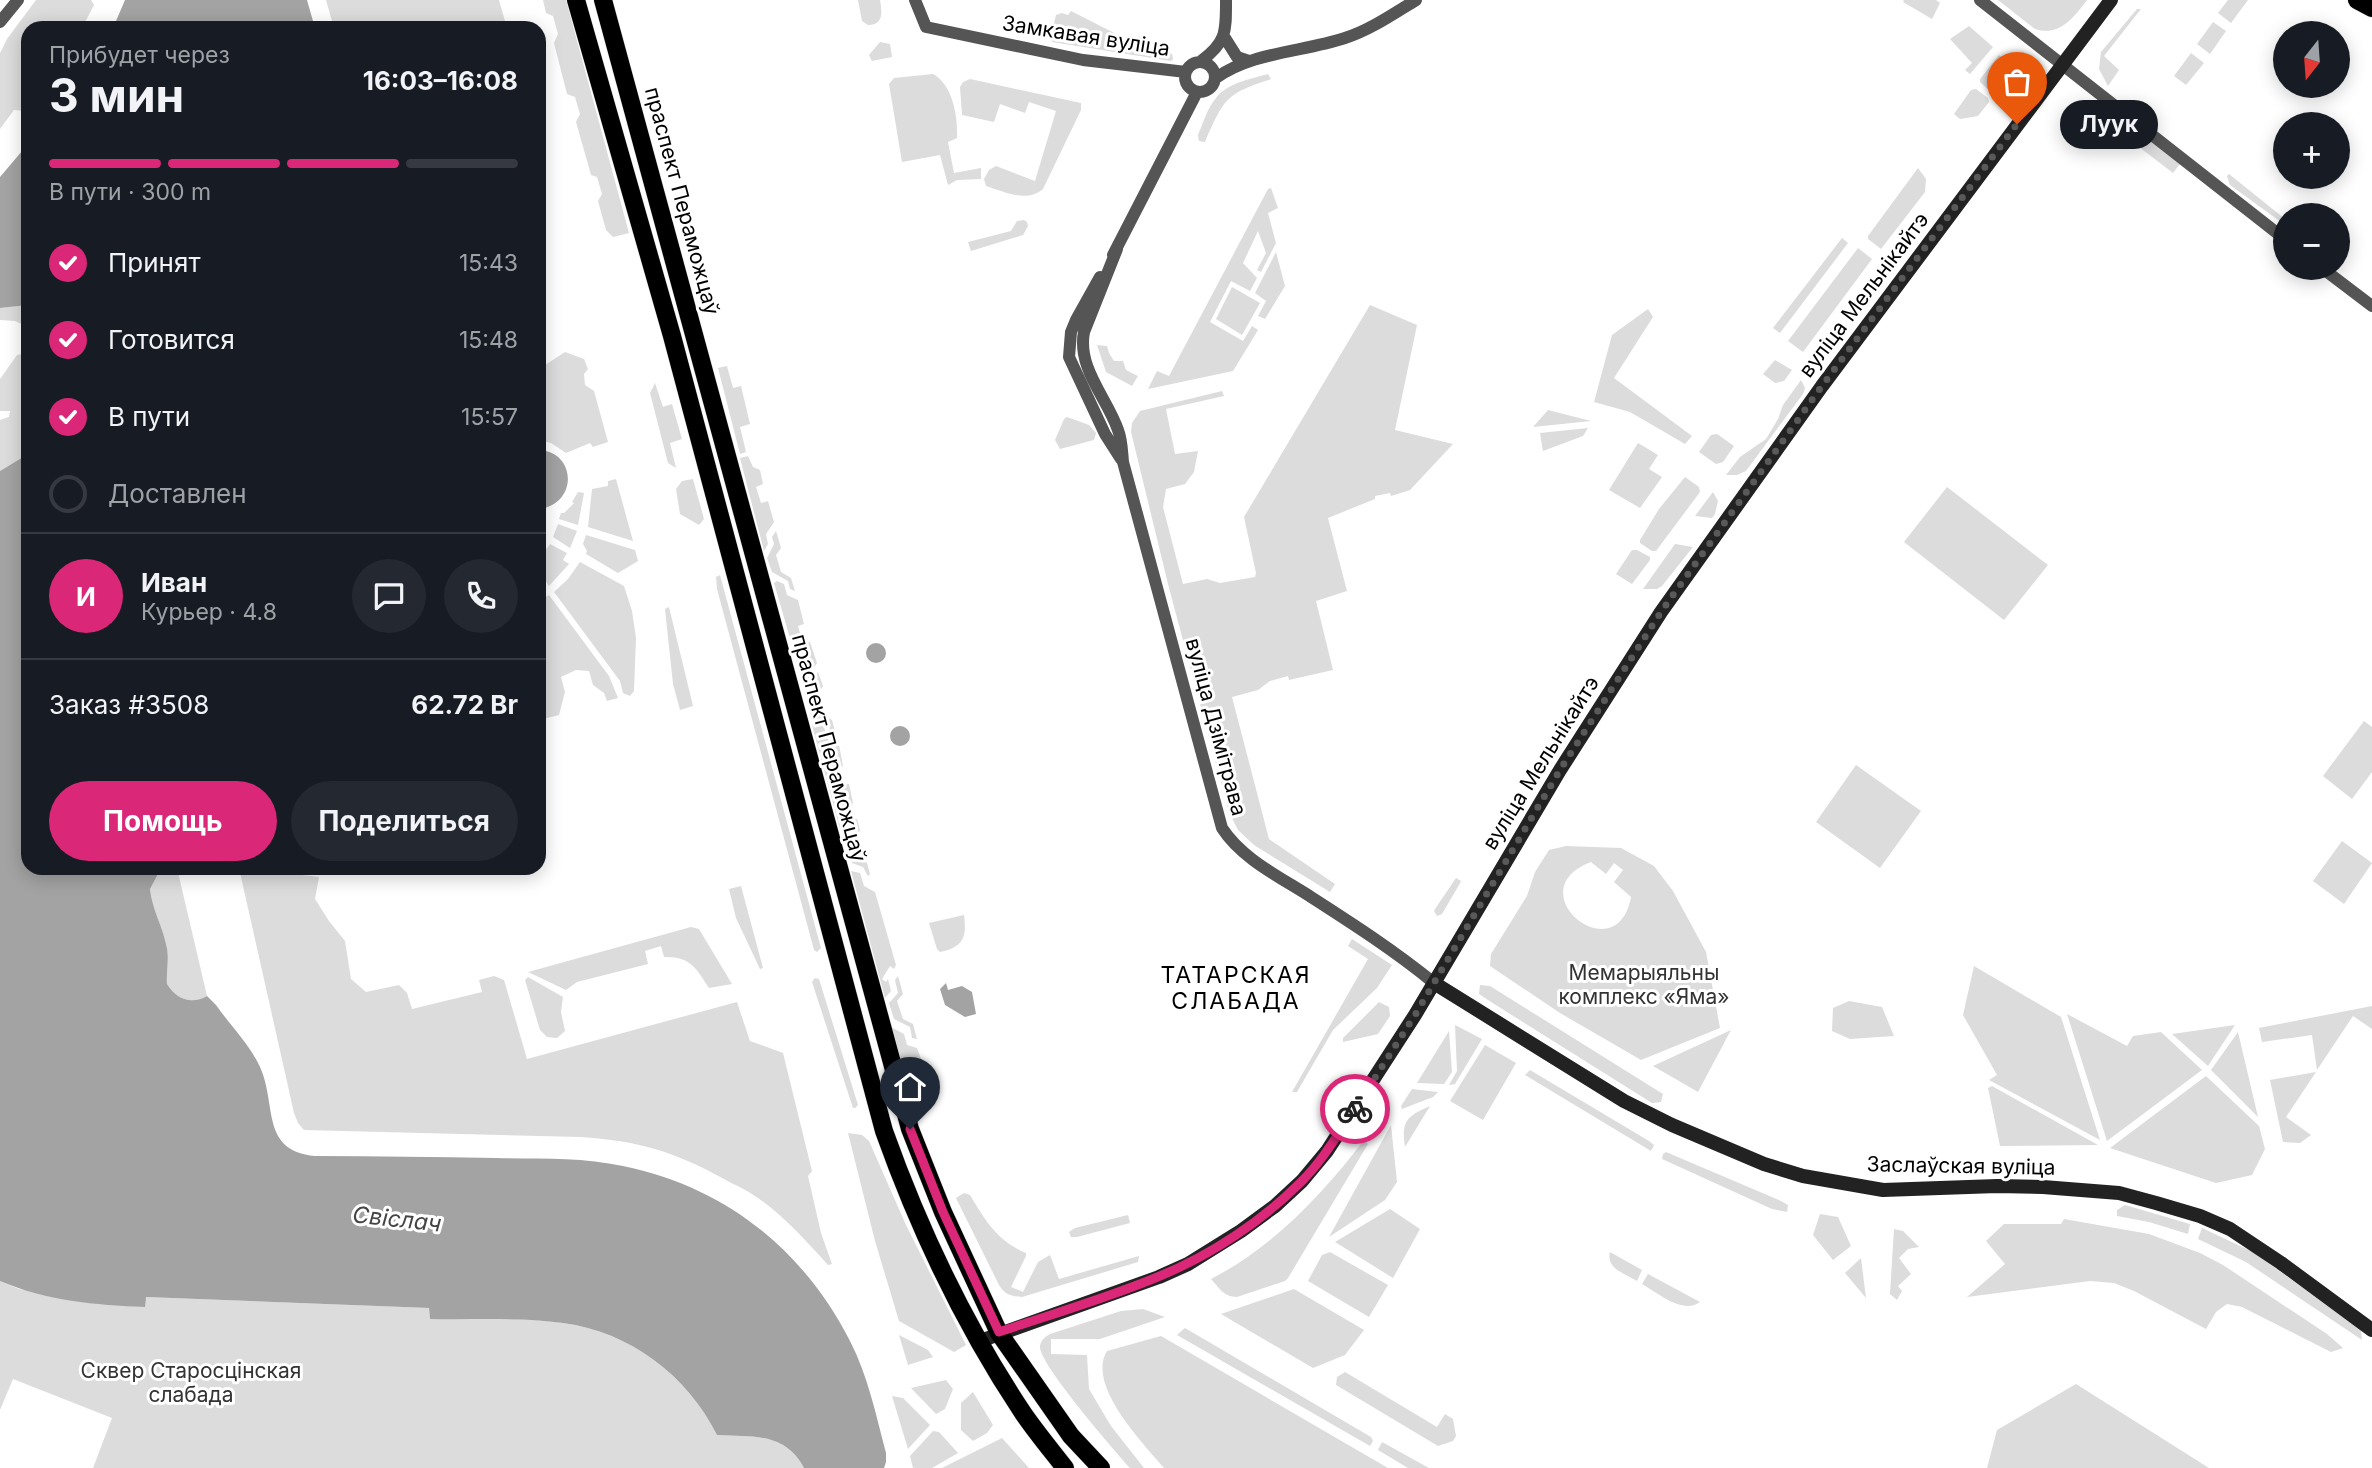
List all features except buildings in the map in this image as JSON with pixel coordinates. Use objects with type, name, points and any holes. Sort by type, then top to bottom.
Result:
[{"type":"main road","points":[[576,0],[676,349],[884,1131],[900,1178],[980,1341],[1025,1416],[1065,1468]]},
{"type":"main road","name":"праспект Пераможцаў","points":[[603,0],[898,1090],[929,1180],[999,1332],[1071,1436],[1101,1468]]},
{"type":"main road","name":"вуліца Мельнікайтэ","points":[[980,1341],[1159,1277],[1188,1264],[1275,1206],[1302,1181],[1327,1152],[1434,983],[1560,770],[1661,612],[1828,378],[2111,0]]},
{"type":"main road","points":[[2357,0],[2372,8]]},
{"type":"main road","name":"Заслаўская вуліца","points":[[1434,983],[1624,1101],[1672,1125],[1764,1164],[1803,1175],[1883,1190],[2043,1187],[2119,1193],[2156,1202],[2230,1229],[2372,1330]]},
{"type":"street","points":[[0,22],[18,0]]},
{"type":"street","name":"Замкавая вуліца","points":[[915,0],[926,27],[1083,60],[1186,72]]},
{"type":"street","points":[[1226,0],[1224,38],[1214,52],[1191,64],[1186,72],[1186,82],[1197,92],[1211,87],[1216,78],[1249,61],[1348,37],[1380,23],[1416,0]]},
{"type":"street","points":[[1980,0],[2273,230]]},
{"type":"street","points":[[1224,38],[1237,57],[1249,61]]},
{"type":"street","points":[[1201,61],[1214,68],[1216,78]]},
{"type":"street","name":"вуліца Дзімітрава","points":[[1197,92],[1117,249],[1076,320],[1071,332],[1069,357],[1105,434],[1123,462],[1222,828],[1252,858],[1405,959],[1434,983]]},
{"type":"street","points":[[2338,280],[2372,306]]},
{"type":"green space","points":[[36,0],[91,0],[94,5],[86,21],[21,21],[21,111],[14,110],[0,129],[0,53],[7,39]]},
{"type":"green space","points":[[326,0],[499,0],[505,21],[332,21]]},
{"type":"green space","points":[[543,0],[566,0],[629,233],[613,237],[606,230],[598,201],[602,194],[597,177],[591,175],[576,122],[580,114],[575,97],[567,94],[554,43],[558,34],[553,16],[546,13]]},
{"type":"green space","points":[[858,0],[880,0],[881,13],[877,23],[868,25],[862,21]]},
{"type":"green space","points":[[1936,0],[1940,3],[1932,19],[1903,2]]},
{"type":"green space","points":[[1998,0],[2087,0],[2066,24],[2044,31],[2035,29]]},
{"type":"green space","points":[[2228,0],[2248,0],[2231,23],[2218,13]]},
{"type":"green space","points":[[2137,9],[2141,9],[2104,56],[2119,70],[2108,86],[2099,69],[2101,52]]},
{"type":"green space","points":[[1071,11],[1132,42],[1139,36],[1172,54],[1173,59],[1171,61],[1052,42],[1050,39],[1056,15],[1068,15]]},
{"type":"green space","points":[[2213,22],[2226,31],[2210,54],[2197,44]]},
{"type":"green space","points":[[1969,26],[1993,47],[1970,74],[1965,70],[1972,63],[1950,39]]},
{"type":"green space","points":[[880,42],[890,44],[892,57],[872,61],[869,55]]},
{"type":"green space","points":[[2191,53],[2204,63],[2186,85],[2174,76]]},
{"type":"green space","points":[[1999,55],[2002,58],[2005,80],[1993,94],[1980,79]]},
{"type":"green space","points":[[933,74],[950,94],[955,111],[957,138],[948,142],[954,173],[981,168],[981,179],[957,180],[948,185],[940,155],[902,162],[889,84],[894,78]]},
{"type":"green space","points":[[1268,74],[1271,79],[1244,89],[1228,100],[1205,142],[1199,141],[1198,135],[1206,115],[1221,93],[1240,82]]},
{"type":"green space","points":[[970,79],[1081,103],[1081,110],[1043,189],[1037,193],[1023,196],[1008,193],[986,186],[984,179],[989,170],[996,166],[1035,181],[1056,111],[1029,102],[1025,113],[1000,104],[994,122],[962,115],[960,87]]},
{"type":"green space","points":[[1976,89],[1988,98],[1989,102],[1978,116],[1960,119],[1954,114],[1971,90]]},
{"type":"green space","points":[[2109,108],[2180,164],[2173,173],[2105,121]]},
{"type":"green space","points":[[1918,168],[1926,179],[1925,192],[1881,249],[1868,239],[1868,236]]},
{"type":"green space","points":[[2229,174],[2273,209],[2273,216],[2230,185],[2227,176]]},
{"type":"green space","points":[[1271,188],[1278,208],[1268,213],[1276,243],[1261,272],[1257,270],[1266,253],[1258,231],[1243,263],[1257,278],[1250,291],[1231,281],[1210,322],[1243,341],[1252,326],[1258,330],[1233,371],[1148,389],[1157,371],[1169,376],[1268,189]]},
{"type":"green space","points":[[1024,220],[1028,226],[1023,235],[971,251],[968,242],[1011,231],[1017,221]]},
{"type":"green space","points":[[1842,238],[1848,243],[1780,333],[1773,328]]},
{"type":"green space","points":[[1858,248],[1872,259],[1803,352],[1788,341]]},
{"type":"green space","points":[[1276,252],[1285,286],[1265,319],[1258,316],[1266,301],[1255,293]]},
{"type":"green space","points":[[1232,287],[1260,303],[1242,335],[1216,319]]},
{"type":"green space","points":[[1370,305],[1417,325],[1395,430],[1453,444],[1410,490],[1391,496],[1390,493],[1375,496],[1375,499],[1328,518],[1347,591],[1316,601],[1333,670],[1289,680],[1288,676],[1270,681],[1258,690],[1232,697],[1269,839],[1335,884],[1330,892],[1254,845],[1238,830],[1229,812],[1169,588],[1131,432],[1132,423],[1140,411],[1222,391],[1224,396],[1166,409],[1175,454],[1198,451],[1194,472],[1185,484],[1166,489],[1163,507],[1183,584],[1207,579],[1220,583],[1255,577],[1244,517]]},
{"type":"green space","points":[[21,306],[21,324],[0,320],[0,308]]},
{"type":"green space","points":[[1648,309],[1653,317],[1614,378],[1692,436],[1685,444],[1630,412],[1594,402],[1612,335]]},
{"type":"green space","points":[[1097,345],[1107,346],[1114,361],[1123,361],[1126,370],[1138,376],[1132,386],[1106,372]]},
{"type":"green space","points":[[565,352],[584,359],[588,369],[584,374],[585,385],[594,391],[608,442],[593,447],[590,443],[566,453],[546,442],[546,364]]},
{"type":"green space","points":[[21,354],[21,458],[0,471],[0,420],[9,417],[10,411],[0,411],[0,379],[17,355]]},
{"type":"green space","points":[[1775,360],[1792,370],[1784,381],[1775,383],[1763,374]]},
{"type":"green space","points":[[727,366],[733,388],[741,386],[750,424],[740,427],[746,452],[740,454],[718,368]]},
{"type":"green space","points":[[1801,380],[1805,388],[1803,394],[1746,471],[1737,475],[1726,475],[1740,457],[1766,439],[1783,405]]},
{"type":"green space","points":[[655,383],[663,407],[672,404],[682,439],[670,443],[676,468],[668,463],[650,393]]},
{"type":"green space","points":[[1548,410],[1591,421],[1533,427]]},
{"type":"green space","points":[[1067,417],[1089,425],[1096,433],[1094,440],[1060,449],[1055,440]]},
{"type":"green space","points":[[1588,428],[1583,436],[1543,451],[1540,433]]},
{"type":"green space","points":[[1717,434],[1734,446],[1723,462],[1716,464],[1699,452],[1711,435]]},
{"type":"green space","points":[[1638,443],[1658,455],[1649,469],[1662,477],[1640,508],[1609,490]]},
{"type":"green space","points":[[748,456],[753,467],[760,470],[763,484],[756,487],[761,503],[768,501],[774,522],[766,534],[768,544],[764,551],[740,458]]},
{"type":"green space","points":[[1685,477],[1699,487],[1700,492],[1656,551],[1652,551],[1640,543],[1640,540],[1659,509]]},
{"type":"green space","points":[[616,479],[633,541],[588,527],[592,489],[608,486],[608,481]]},
{"type":"green space","points":[[693,479],[704,519],[699,525],[680,514],[676,489],[682,481]]},
{"type":"green space","points":[[1947,487],[2048,565],[2004,620],[1904,542]]},
{"type":"green space","points":[[578,492],[584,493],[578,525],[559,519],[561,513],[574,503],[572,502]]},
{"type":"green space","points":[[1713,492],[1718,501],[1712,518],[1695,516]]},
{"type":"green space","points":[[558,524],[577,531],[570,548],[553,537]]},
{"type":"green space","points":[[776,531],[781,548],[776,555],[781,572],[791,578],[795,591],[790,589],[788,581],[772,572],[767,558],[774,544],[772,537]]},
{"type":"green space","points":[[586,535],[635,550],[638,561],[618,573],[586,554],[583,544]]},
{"type":"green space","points":[[550,544],[567,553],[563,560],[569,564],[549,586],[546,582],[546,550]]},
{"type":"green space","points":[[1675,544],[1693,547],[1662,586],[1657,589],[1643,589]]},
{"type":"green space","points":[[1632,550],[1650,557],[1650,560],[1632,584],[1616,574]]},
{"type":"green space","points":[[580,562],[624,586],[632,611],[636,638],[634,691],[630,696],[623,693],[620,681],[554,592]]},
{"type":"green space","points":[[720,575],[821,948],[817,952],[814,950],[717,589],[716,577]]},
{"type":"green space","points":[[777,581],[784,584],[787,595],[798,600],[804,624],[798,626],[803,643],[810,642],[817,663],[809,675],[811,686],[805,690],[774,583]]},
{"type":"green space","points":[[549,595],[609,676],[618,698],[607,701],[604,693],[593,685],[589,671],[576,670],[561,677],[565,692],[559,715],[546,718],[546,597]]},
{"type":"green space","points":[[669,607],[693,706],[680,710],[673,684],[665,609]]},
{"type":"green space","points":[[818,672],[823,686],[818,694],[824,715],[832,720],[836,735],[830,732],[829,724],[813,717],[807,697],[816,687],[813,679]]},
{"type":"green space","points":[[2364,721],[2372,727],[2372,772],[2352,799],[2323,776]]},
{"type":"green space","points":[[815,722],[824,727],[828,740],[839,745],[843,766],[837,768],[842,785],[849,784],[853,803],[845,816],[848,829],[846,832],[840,829],[812,725]]},
{"type":"green space","points":[[1856,765],[1921,811],[1880,868],[1816,822]]},
{"type":"green space","points":[[853,818],[857,819],[860,830],[856,839],[862,859],[867,863],[870,874],[868,876],[863,867],[852,863],[846,840],[854,830],[851,822]]},
{"type":"green space","points":[[2342,841],[2372,863],[2344,904],[2313,881]]},
{"type":"green space","name":"Мемарыяльны комплекс «Яма»","points":[[1566,846],[1621,848],[1654,866],[1673,891],[1706,952],[1720,1028],[1641,1060],[1560,1013],[1490,966],[1491,954],[1527,896],[1535,872],[1549,850]],"holes":[[[1591,862],[1606,874],[1614,863],[1623,870],[1614,882],[1631,897],[1622,919],[1608,928],[1592,927],[1577,919],[1567,906],[1563,891],[1570,875]]]},
{"type":"green space","points":[[851,871],[860,873],[864,886],[875,892],[896,965],[894,969],[890,966],[882,979],[886,982],[888,979],[891,991],[885,998]]},
{"type":"green space","points":[[157,875],[179,875],[207,996],[201,999],[179,997],[167,984],[167,949],[150,889]]},
{"type":"green space","points":[[241,875],[319,877],[315,899],[345,941],[351,979],[366,992],[399,985],[407,993],[412,1009],[482,992],[479,980],[494,976],[504,980],[527,1059],[737,1002],[750,1041],[783,1053],[812,1171],[808,1176],[821,1233],[832,1264],[828,1265],[786,1221],[750,1192],[706,1169],[655,1149],[620,1141],[580,1137],[304,1130],[294,1113]]},
{"type":"green space","points":[[1456,878],[1461,881],[1442,914],[1437,916],[1435,909]]},
{"type":"green space","points":[[741,886],[763,968],[760,969],[736,918],[729,889]]},
{"type":"green space","points":[[964,915],[965,930],[962,940],[954,947],[940,952],[929,923]]},
{"type":"green space","points":[[691,927],[699,929],[732,984],[709,988],[686,961],[664,957],[661,946],[645,951],[648,964],[577,982],[566,990],[528,972]]},
{"type":"green space","points":[[1352,939],[1392,965],[1377,988],[1333,1030],[1297,1092],[1292,1092],[1368,959],[1348,946]]},
{"type":"green space","points":[[1974,966],[2061,1017],[2100,1140],[1989,1080],[1997,1075],[1963,1015]]},
{"type":"green space","points":[[898,976],[903,994],[897,1001],[903,1019],[913,1024],[917,1039],[912,1038],[910,1027],[894,1019],[889,1003],[898,993],[895,980]]},
{"type":"green space","points":[[528,977],[563,997],[561,1012],[565,1031],[557,1038],[547,1037],[540,1030],[525,980]]},
{"type":"green space","points":[[815,978],[819,979],[858,1105],[855,1108],[812,982]]},
{"type":"green space","points":[[1480,985],[1490,986],[1663,1094],[1661,1102],[1652,1103],[1491,1002],[1479,994]]},
{"type":"green space","points":[[1849,1001],[1882,1007],[1894,1036],[1850,1039],[1832,1031],[1833,1008]]},
{"type":"green space","points":[[1379,1002],[1389,1007],[1390,1016],[1378,1034],[1343,1042],[1343,1038]]},
{"type":"green space","points":[[2372,1006],[2372,1029],[2353,1016],[2317,1070],[2312,1035],[2262,1042],[2259,1028]]},
{"type":"green space","points":[[2067,1014],[2127,1046],[2133,1036],[2161,1032],[2202,1070],[2107,1141]]},
{"type":"green space","points":[[1455,1025],[1482,1039],[1455,1084],[1449,1085],[1457,1071]]},
{"type":"green space","points":[[2235,1025],[2208,1066],[2172,1034]]},
{"type":"green space","points":[[891,1027],[904,1034],[907,1045],[917,1048],[923,1064],[916,1074],[909,1075],[904,1072]]},
{"type":"green space","points":[[1731,1030],[1698,1092],[1653,1066]]},
{"type":"green space","points":[[1449,1031],[1452,1072],[1444,1084],[1417,1083]]},
{"type":"green space","points":[[2238,1032],[2258,1117],[2211,1070]]},
{"type":"green space","points":[[1485,1045],[1516,1063],[1483,1120],[1450,1101]]},
{"type":"green space","points":[[1530,1070],[1649,1141],[1654,1145],[1651,1151],[1525,1075]]},
{"type":"green space","points":[[2316,1072],[2286,1117],[2311,1135],[2300,1143],[2283,1142],[2270,1080]]},
{"type":"green space","points":[[2206,1076],[2259,1126],[2265,1149],[2252,1175],[2216,1183],[2110,1148]]},
{"type":"green space","points":[[1992,1086],[2098,1145],[2000,1146],[1988,1088]]},
{"type":"green space","points":[[1412,1089],[1438,1092],[1433,1097],[1402,1109],[1401,1106]]},
{"type":"green space","points":[[1430,1106],[1405,1147],[1404,1131],[1407,1120]]},
{"type":"green space","points":[[1391,1125],[1397,1182],[1385,1200],[1329,1237]]},
{"type":"green space","points":[[848,1133],[862,1135],[869,1141],[906,1225],[966,1345],[954,1352],[899,1321],[875,1241]]},
{"type":"green space","points":[[1364,1140],[1368,1144],[1288,1278],[1237,1297],[1222,1291],[1211,1279],[1255,1252],[1295,1218]]},
{"type":"green space","points":[[1666,1152],[1781,1201],[1788,1205],[1787,1212],[1772,1209],[1662,1159]]},
{"type":"green space","points":[[964,1193],[970,1195],[999,1236],[1026,1253],[1011,1287],[1023,1292],[1038,1262],[1050,1255],[1059,1279],[1139,1256],[1138,1262],[1022,1297],[1009,1294],[999,1285],[956,1198]]},
{"type":"green space","points":[[2125,1205],[2190,1224],[2188,1234],[2117,1216],[2117,1210]]},
{"type":"green space","points":[[1390,1209],[1420,1229],[1393,1278],[1335,1242]]},
{"type":"green space","points":[[1820,1214],[1838,1217],[1851,1246],[1833,1260],[1813,1235]]},
{"type":"green space","points":[[1128,1215],[1130,1223],[1077,1237],[1071,1237],[1069,1232],[1075,1228]]},
{"type":"green space","points":[[2064,1219],[2149,1234],[2200,1253],[2223,1265],[2327,1334],[2343,1348],[2331,1352],[2242,1307],[2227,1304],[2216,1312],[2206,1329],[2114,1283],[2090,1281],[1967,1297],[2005,1264],[1986,1241],[2004,1224],[2061,1224]]},
{"type":"green space","points":[[2202,1228],[2253,1252],[2361,1330],[2362,1340],[2246,1262],[2198,1239]]},
{"type":"green space","points":[[1894,1229],[1903,1231],[1919,1247],[1908,1249],[1899,1258],[1911,1274],[1898,1286],[1902,1291],[1897,1300],[1890,1294]]},
{"type":"green space","points":[[1330,1252],[1388,1285],[1369,1317],[1308,1281],[1322,1255]]},
{"type":"green space","points":[[1610,1252],[1642,1270],[1637,1281],[1613,1267],[1609,1258]]},
{"type":"green space","points":[[1861,1258],[1866,1298],[1845,1273]]},
{"type":"green space","points":[[1648,1274],[1700,1302],[1686,1306],[1671,1301],[1642,1284]]},
{"type":"green space","name":"Сквер Старосцінская слабада","points":[[0,1281],[19,1289],[145,1307],[145,1297],[429,1308],[430,1318],[530,1320],[588,1328],[611,1336],[654,1360],[690,1393],[717,1435],[755,1437],[777,1442],[796,1456],[804,1468],[93,1468],[112,1418],[13,1379],[0,1410]]},
{"type":"green space","points":[[1294,1289],[1364,1330],[1345,1355],[1313,1368],[1221,1314]]},
{"type":"green space","points":[[1143,1309],[1165,1317],[1100,1339],[1051,1339],[1051,1354],[1087,1355],[1089,1389],[1111,1426],[1144,1468],[1130,1468],[1064,1388],[1051,1370],[1040,1346],[1050,1334],[1121,1311]]},
{"type":"green space","points":[[1185,1328],[1371,1437],[1373,1441],[1370,1446],[1177,1335]]},
{"type":"green space","points":[[899,1335],[928,1350],[933,1357],[908,1365]]},
{"type":"green space","points":[[1161,1336],[1388,1468],[1164,1468],[1120,1413],[1104,1380],[1103,1365],[1107,1351]]},
{"type":"green space","points":[[1345,1372],[1437,1427],[1445,1414],[1453,1419],[1456,1436],[1453,1441],[1438,1446],[1336,1385],[1337,1377]]},
{"type":"green space","points":[[946,1380],[953,1389],[945,1409],[936,1414],[911,1388]]},
{"type":"green space","points":[[2076,1384],[2209,1468],[1987,1468],[1997,1430]]},
{"type":"green space","points":[[973,1392],[993,1425],[987,1433],[973,1441],[961,1430],[961,1403]]},
{"type":"green space","points":[[892,1396],[903,1398],[930,1425],[908,1449]]},
{"type":"green space","points":[[933,1431],[939,1432],[958,1453],[932,1468],[913,1468],[910,1456]]},
{"type":"green space","points":[[1002,1438],[1029,1468],[942,1468]]},
{"type":"green space","points":[[1382,1442],[1429,1468],[1408,1468],[1378,1450]]},
{"type":"water","points":[[125,0],[307,0],[313,21],[116,21]]},
{"type":"water","points":[[21,152],[21,306],[0,308],[0,177]]},
{"type":"water","points":[[546,452],[561,459],[568,478],[561,498],[546,507]]},
{"type":"water","name":"Свіслач","points":[[21,458],[21,875],[157,875],[150,889],[167,949],[167,984],[184,999],[195,1000],[207,996],[240,1035],[260,1067],[278,1135],[286,1145],[298,1152],[315,1156],[544,1159],[607,1163],[660,1176],[695,1189],[727,1206],[757,1227],[784,1251],[809,1278],[831,1308],[862,1368],[886,1453],[884,1468],[804,1468],[796,1456],[777,1442],[755,1437],[717,1435],[690,1393],[654,1360],[611,1336],[588,1328],[530,1320],[430,1319],[429,1308],[146,1297],[145,1307],[108,1305],[35,1293],[0,1281],[0,471]]},
{"type":"water","points":[[872,643],[880,643],[886,653],[880,663],[872,663],[866,657],[866,649]]},
{"type":"water","points":[[896,726],[904,726],[910,736],[904,746],[896,746],[890,740],[890,732]]},
{"type":"water","points":[[946,983],[948,990],[962,986],[972,992],[976,1014],[965,1017],[945,1005],[940,989]]},
{"type":"way so far","points":[[1355,1109],[1415,1015],[1560,770],[1661,612],[1822,386],[2017,124]]},
{"type":"place","name":"Луук","points":[[2017,124]]},
{"type":"district","name":"ТАТАРСКАЯ СЛАБАДА","points":[[1236,988]]},
{"type":"route","points":[[910,1129],[943,1212],[999,1332],[1159,1277],[1188,1264],[1241,1231],[1275,1206],[1302,1181],[1327,1152],[1355,1109]]}]
